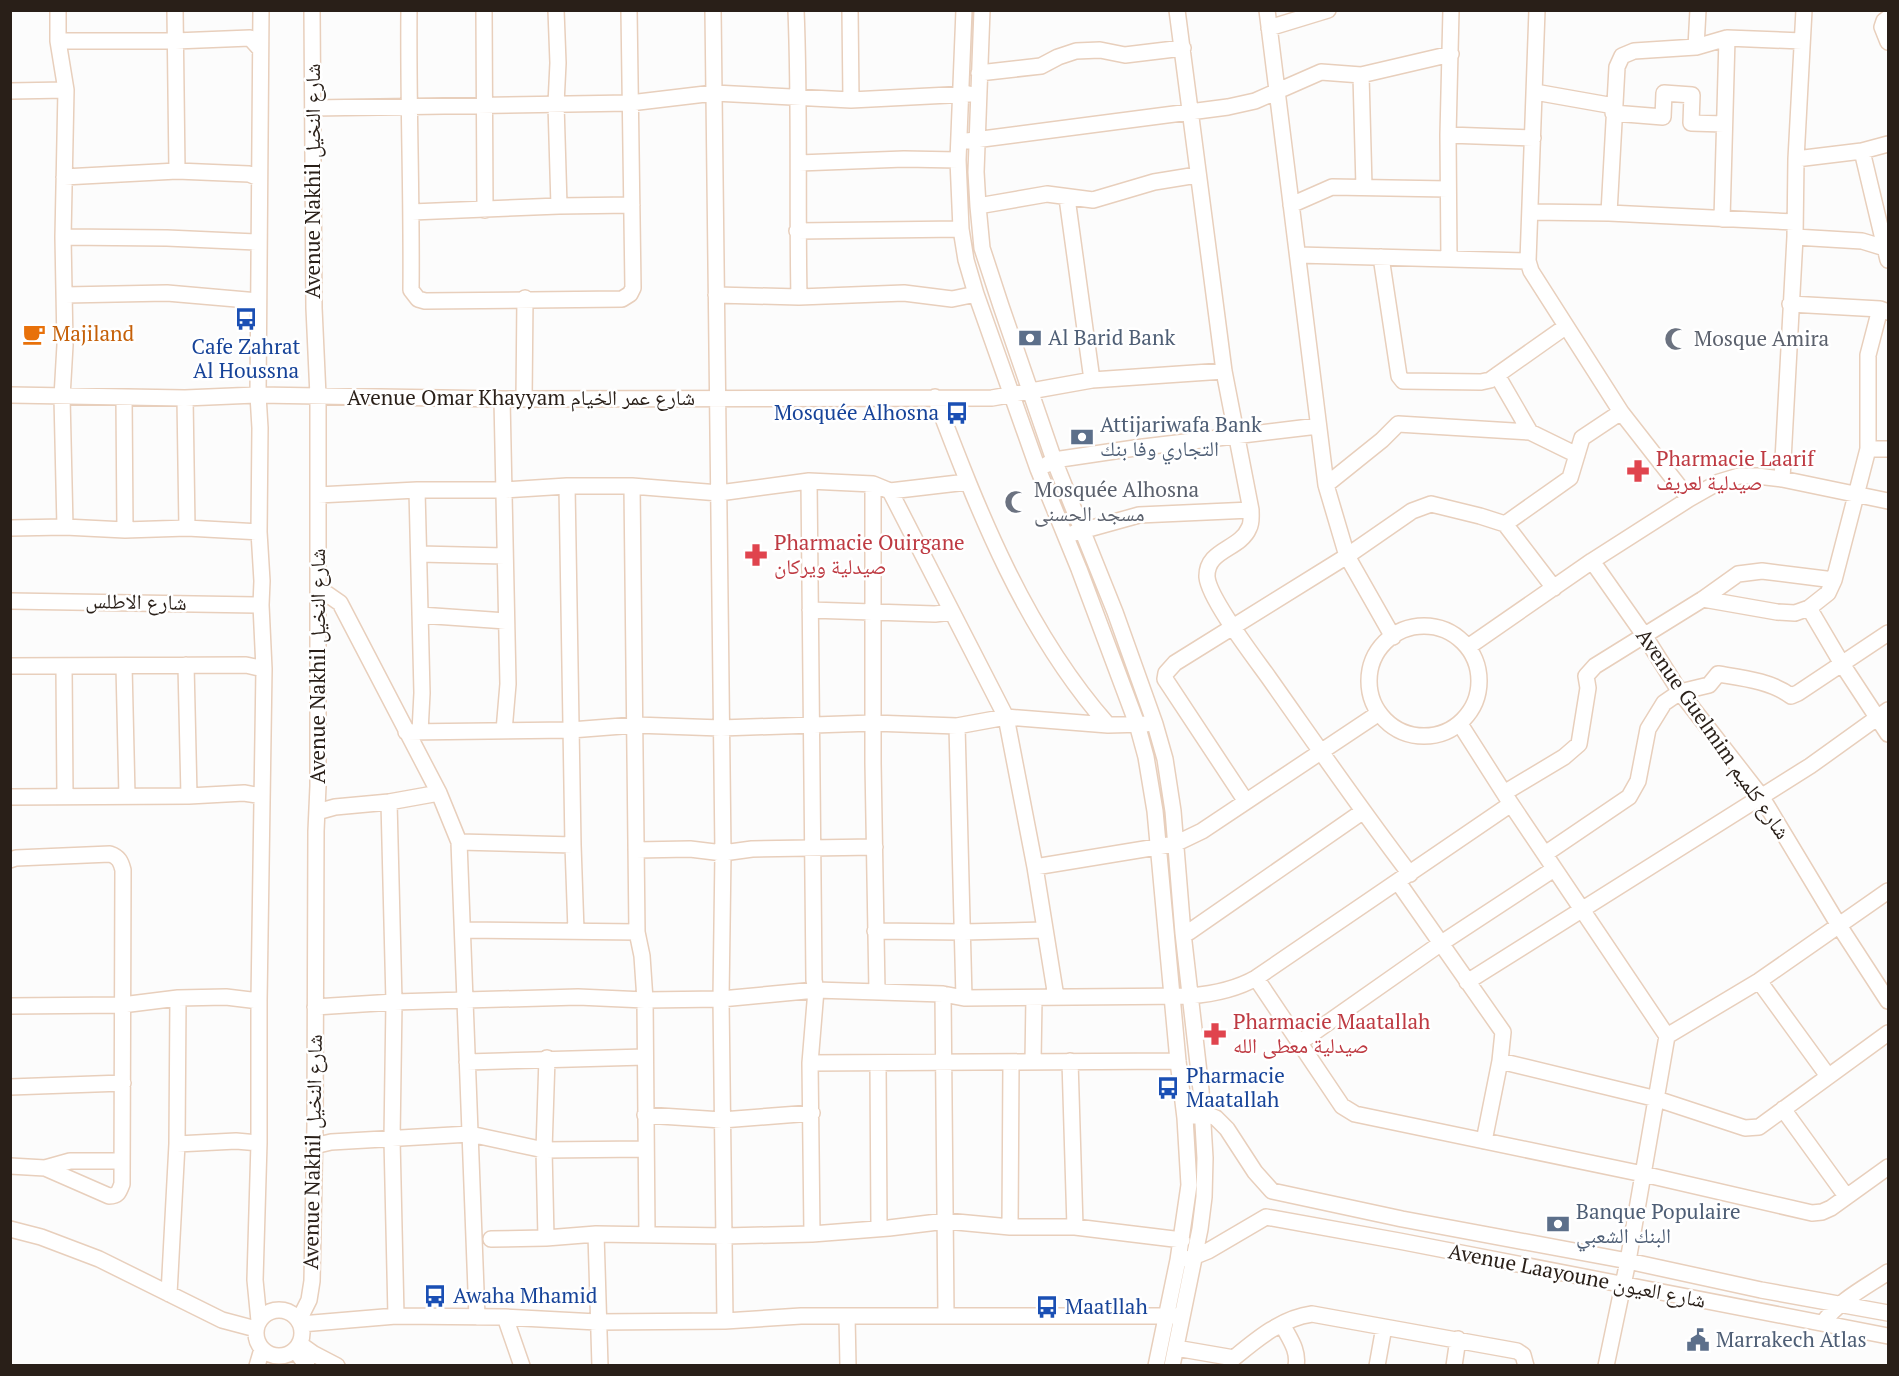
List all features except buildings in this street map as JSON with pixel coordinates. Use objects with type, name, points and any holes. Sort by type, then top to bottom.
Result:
[{"type":"street","points":[[58,10],[58,41],[66,90],[62,397],[65,527]]},
{"type":"street","points":[[176,10],[177,171]]},
{"type":"street","points":[[258,1325],[266,1313],[281,1309],[291,1312],[300,1322],[303,1334],[298,1347],[286,1355],[279,1356],[262,1349],[257,1340],[255,1280],[259,1143],[264,669],[259,532],[258,395],[261,10]]},
{"type":"street","name":"Avenue Nakhil شارع النخيل","points":[[300,1322],[309,1300],[312,1281],[314,1146],[319,597],[312,10]]},
{"type":"street","points":[[409,10],[411,290],[418,299],[622,299],[630,294],[633,288],[629,10]]},
{"type":"street","points":[[484,10],[485,210]]},
{"type":"street","points":[[556,10],[559,206]]},
{"type":"street","points":[[713,10],[722,728],[721,999],[725,1321]]},
{"type":"street","points":[[796,10],[800,96],[797,231],[799,297]]},
{"type":"street","points":[[850,10],[851,100]]},
{"type":"street","points":[[964,10],[958,160],[961,229],[966,260],[1038,469],[1137,724],[1146,757],[1155,811],[1185,1118],[1189,1185],[1182,1240],[1156,1365]]},
{"type":"street","points":[[982,10],[977,141],[978,206],[982,248],[1054,460],[1115,612],[1155,724],[1165,759],[1173,811],[1183,933],[1203,1114],[1205,1158],[1204,1197],[1195,1257],[1172,1365]]},
{"type":"street","points":[[1178,10],[1197,175],[1224,371],[1251,510],[1249,529],[1210,562],[1207,569],[1210,590],[1233,627],[1362,812],[1404,878],[1440,944],[1503,1032],[1500,1061],[1484,1141]]},
{"type":"street","points":[[1267,10],[1326,485],[1347,556],[1393,637]]},
{"type":"street","points":[[1269,28],[1328,10]]},
{"type":"street","points":[[1449,259],[1448,135],[1451,10]]},
{"type":"street","points":[[1538,10],[1528,261],[1535,279],[1621,412],[1689,499]]},
{"type":"street","points":[[1696,46],[1698,10]]},
{"type":"street","points":[[1782,479],[1804,10]]},
{"type":"street","points":[[1888,18],[1882,27],[1888,42]]},
{"type":"street","points":[[58,41],[175,41],[250,38],[260,49]]},
{"type":"street","points":[[1722,219],[1728,38]]},
{"type":"street","points":[[1609,213],[1617,67],[1622,56],[1634,51],[1696,46],[1728,38],[1802,40]]},
{"type":"street","points":[[979,73],[1041,66],[1076,51],[1100,50],[1125,54],[1183,48]]},
{"type":"street","points":[[958,142],[1191,112],[1255,101],[1321,72],[1361,75],[1451,54]]},
{"type":"street","points":[[1361,75],[1364,187]]},
{"type":"street","points":[[10,91],[66,90]]},
{"type":"street","points":[[1535,92],[1614,110],[1663,117],[1664,93],[1692,94],[1691,123],[1724,124]]},
{"type":"street","points":[[313,108],[630,103],[714,93],[851,100],[978,94]]},
{"type":"street","points":[[1448,135],[1533,138]]},
{"type":"street","points":[[1796,159],[1862,152],[1888,144]]},
{"type":"street","points":[[1862,152],[1887,251]]},
{"type":"street","points":[[799,163],[904,159],[958,160]]},
{"type":"street","points":[[64,177],[177,171],[249,174],[259,178]]},
{"type":"street","points":[[978,206],[1039,195],[1093,200],[1154,182],[1197,175]]},
{"type":"street","points":[[1291,205],[1332,187],[1448,189]]},
{"type":"street","points":[[1067,198],[1092,380]]},
{"type":"street","points":[[412,212],[632,205]]},
{"type":"street","points":[[1530,212],[1609,213],[1722,219],[1862,241],[1887,251]]},
{"type":"street","points":[[797,231],[961,229]]},
{"type":"street","points":[[63,237],[258,242]]},
{"type":"street","points":[[1298,255],[1528,261]]},
{"type":"street","points":[[1381,257],[1399,376],[1403,381],[1481,382],[1497,375],[1565,327]]},
{"type":"street","points":[[64,295],[167,293],[258,301]]},
{"type":"street","points":[[716,295],[799,297],[904,293],[952,299],[976,294]]},
{"type":"street","points":[[524,399],[525,298]]},
{"type":"street","points":[[1703,599],[1795,613],[1809,608],[1828,593],[1834,580],[1868,449],[1868,354],[1884,310],[1790,304]]},
{"type":"street","name":"Avenue Omar Khayyam شارع عمر الخيام","points":[[10,395],[185,398],[258,395],[502,399],[992,398],[1092,380],[1224,371]]},
{"type":"street","points":[[1497,375],[1530,432]]},
{"type":"street","points":[[124,397],[124,530]]},
{"type":"street","points":[[935,397],[967,482],[1018,592],[1039,631],[1108,725]]},
{"type":"street","points":[[185,398],[187,528]]},
{"type":"street","points":[[502,399],[508,684],[504,731]]},
{"type":"street","points":[[1505,524],[1570,478],[1582,438],[1621,412]]},
{"type":"street","points":[[1326,485],[1382,440],[1398,424],[1530,432],[1577,455]]},
{"type":"street","points":[[1038,469],[1054,460],[1318,426]]},
{"type":"street","points":[[1868,449],[1888,449]]},
{"type":"street","points":[[1468,647],[1592,561],[1719,482],[1739,476],[1757,476],[1888,501]]},
{"type":"street","points":[[318,495],[567,486],[632,486],[719,493],[809,481],[873,484],[890,491],[967,482]]},
{"type":"street","points":[[809,481],[814,980],[816,990],[810,1063],[812,1234]]},
{"type":"street","points":[[873,484],[873,723],[877,991]]},
{"type":"street","points":[[567,486],[576,932]]},
{"type":"street","points":[[632,486],[637,932],[642,956],[645,1000],[647,1234]]},
{"type":"street","points":[[413,732],[422,693],[417,490]]},
{"type":"street","points":[[890,491],[1006,717],[1035,867],[1056,998]]},
{"type":"street","points":[[1245,800],[1165,680],[1166,673],[1175,663],[1347,556],[1412,511],[1431,504],[1505,524],[1554,588]]},
{"type":"street","points":[[1066,537],[1082,530],[1139,515],[1251,510]]},
{"type":"street","points":[[10,528],[65,527],[124,530],[187,528],[259,532]]},
{"type":"street","points":[[419,554],[505,556]]},
{"type":"street","name":"Avenue Guelmim شارع كلميم","points":[[1592,561],[1644,634],[1680,692],[1761,796],[1838,924],[1888,1001]]},
{"type":"street","points":[[315,1007],[394,1002],[464,1002],[578,997],[645,1000],[721,999],[816,990],[943,994],[964,998],[1056,998],[1173,997],[1227,990],[1244,985],[1256,978],[1404,878],[1579,744],[1588,688],[1586,676],[1595,666],[1703,599],[1738,574],[1762,571],[1834,580]]},
{"type":"street","points":[[319,597],[327,594],[340,603],[413,732],[459,842],[477,1317]]},
{"type":"street","name":"شارع الاطلس","points":[[10,601],[261,605]]},
{"type":"street","points":[[1809,608],[1842,664],[1883,714],[1888,734]]},
{"type":"street","points":[[810,610],[935,614],[951,612]]},
{"type":"street","points":[[420,615],[506,621]]},
{"type":"street","points":[[1423,625],[1440,627],[1456,635],[1468,647],[1477,663],[1479,680],[1477,697],[1460,724],[1441,734],[1423,736],[1406,733],[1390,725],[1378,713],[1371,697],[1368,680],[1371,663],[1378,648],[1393,637],[1406,628],[1423,625]]},
{"type":"street","points":[[1545,854],[1629,797],[1638,781],[1648,729],[1664,704],[1680,692],[1709,685],[1718,674],[1749,679],[1784,691],[1791,696],[1888,633]]},
{"type":"street","points":[[186,665],[189,796]]},
{"type":"street","points":[[10,666],[246,665],[264,669]]},
{"type":"street","points":[[124,666],[127,796]]},
{"type":"street","points":[[64,667],[65,796]]},
{"type":"street","points":[[1035,867],[1175,844],[1202,831],[1245,800],[1378,713]]},
{"type":"street","points":[[1467,982],[1810,766],[1883,714]]},
{"type":"street","points":[[413,732],[571,730],[634,725],[722,728],[873,723],[957,726],[1006,717],[1108,725],[1155,724]]},
{"type":"street","points":[[1460,724],[1507,799],[1667,1036],[1608,1365]]},
{"type":"street","points":[[957,726],[964,998]]},
{"type":"street","points":[[10,797],[189,796],[244,793],[262,796]]},
{"type":"street","points":[[317,812],[335,807],[389,802],[439,793]]},
{"type":"street","points":[[389,802],[394,1002],[392,1139],[396,1316]]},
{"type":"street","points":[[1183,933],[1189,932],[1362,812]]},
{"type":"street","points":[[459,842],[573,845]]},
{"type":"street","points":[[636,850],[690,849],[723,853],[752,849],[875,847]]},
{"type":"street","points":[[10,860],[110,854],[117,856],[123,870],[122,1184],[119,1193],[109,1196],[45,1168]]},
{"type":"street","points":[[1299,1043],[1440,944],[1554,868]]},
{"type":"street","points":[[1667,1036],[1759,981],[1888,891]]},
{"type":"street","points":[[463,930],[637,932]]},
{"type":"street","points":[[875,930],[963,932],[1044,930]]},
{"type":"street","points":[[1256,978],[1342,1106],[1355,1114],[1643,1174],[1812,1213],[1831,1208],[1888,1167]]},
{"type":"street","points":[[1759,981],[1828,1076]]},
{"type":"street","points":[[943,994],[946,1315]]},
{"type":"street","points":[[10,1006],[122,1005],[178,998],[226,997],[259,1001]]},
{"type":"street","points":[[169,1294],[177,1144],[178,998]]},
{"type":"street","points":[[1033,1062],[1034,998]]},
{"type":"street","points":[[1500,1061],[1657,1099],[1745,1128],[1759,1127],[1888,1033]]},
{"type":"street","points":[[467,1062],[645,1057]]},
{"type":"street","points":[[546,1238],[544,1150],[548,1058]]},
{"type":"street","points":[[1070,1061],[1075,1227]]},
{"type":"street","points":[[810,1063],[1178,1061]]},
{"type":"street","points":[[1010,1227],[1011,1062]]},
{"type":"street","points":[[878,1063],[879,1228]]},
{"type":"street","points":[[10,1087],[123,1083]]},
{"type":"street","points":[[1783,1109],[1846,1196]]},
{"type":"street","points":[[645,1115],[722,1120],[812,1113]]},
{"type":"street","points":[[1178,1260],[1195,1257],[1208,1251],[1266,1217],[1272,1191],[1227,1129],[1216,1118],[1203,1114],[1185,1118]]},
{"type":"street","points":[[314,1146],[331,1142],[470,1134],[544,1150],[645,1149]]},
{"type":"street","points":[[177,1144],[236,1141],[259,1143]]},
{"type":"street","points":[[10,1166],[45,1168],[70,1161],[123,1161]]},
{"type":"street","name":"Avenue Laayoune شارع العيون","points":[[1272,1191],[1402,1219],[1628,1261],[1761,1290],[1884,1309]]},
{"type":"street","name":"Avenue Laayoune شارع العيون","points":[[1266,1217],[1888,1336]]},
{"type":"street","points":[[491,1239],[596,1234],[725,1236],[812,1234],[946,1221],[1010,1227],[1075,1227],[1182,1240]]},
{"type":"street","points":[[10,1229],[50,1240],[99,1259],[222,1320],[258,1325]]},
{"type":"street","points":[[596,1234],[600,1365]]},
{"type":"street","points":[[1822,1323],[1841,1304],[1888,1272]]},
{"type":"street","points":[[1857,1330],[1863,1321],[1884,1309]]},
{"type":"street","points":[[1176,1348],[1236,1362],[1258,1339],[1282,1324],[1302,1315],[1312,1314],[1517,1351],[1523,1355],[1526,1365]]},
{"type":"street","points":[[300,1322],[396,1316],[506,1317],[597,1323],[725,1321],[801,1316],[1167,1315],[1184,1317]]},
{"type":"street","points":[[847,1316],[848,1365]]},
{"type":"street","points":[[506,1317],[522,1365]]},
{"type":"street","points":[[1282,1324],[1295,1347],[1296,1365]]},
{"type":"street","points":[[1377,1365],[1384,1326]]},
{"type":"street","points":[[1454,1365],[1458,1339]]},
{"type":"street","points":[[298,1347],[325,1363]]},
{"type":"street","points":[[298,1347],[307,1365]]},
{"type":"street","points":[[257,1365],[262,1349]]},
{"type":"place","name":"Cafe Zahrat Al Houssna","points":[[246,319]]},
{"type":"place","name":"Majiland","points":[[34,334]]},
{"type":"place","name":"Al Barid Bank","points":[[1030,338]]},
{"type":"place","name":"Mosque Amira","points":[[1676,339]]},
{"type":"place","name":"Mosquée Alhosna","points":[[957,413]]},
{"type":"place","name":"Attijariwafa Bank التجاري وفا بنك","points":[[1082,437]]},
{"type":"place","name":"Pharmacie Laarif صيدلية لعريف","points":[[1638,471]]},
{"type":"place","name":"Mosquée Alhosna مسجد الحسنى","points":[[1016,502]]},
{"type":"place","name":"Pharmacie Ouirgane صيدلية ويركان","points":[[756,555]]},
{"type":"place","name":"Pharmacie Maatallah صيدلية معطى الله","points":[[1215,1034]]},
{"type":"place","name":"Pharmacie Maatallah","points":[[1168,1088]]},
{"type":"place","name":"Banque Populaire البنك الشعبي","points":[[1558,1224]]},
{"type":"place","name":"Awaha Mhamid","points":[[435,1296]]},
{"type":"place","name":"Maatllah","points":[[1047,1307]]},
{"type":"place","name":"Marrakech Atlas","points":[[1698,1340]]}]
